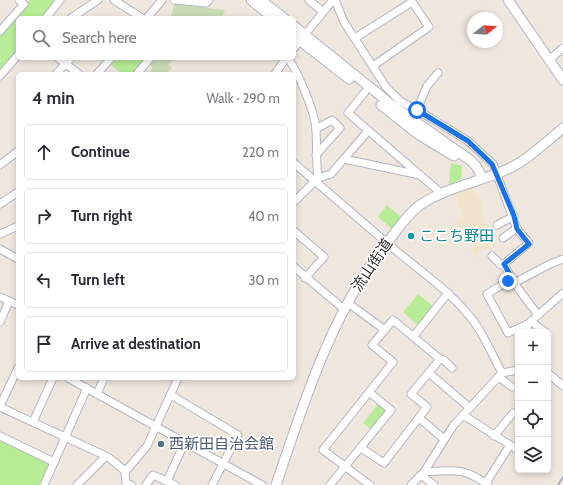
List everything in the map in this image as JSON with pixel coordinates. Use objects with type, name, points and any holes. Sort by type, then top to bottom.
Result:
[{"type":"street","points":[[2,26],[24,4],[19,0]]},
{"type":"street","points":[[48,16],[60,0]]},
{"type":"street","points":[[75,16],[98,0]]},
{"type":"street","points":[[114,0],[139,16]]},
{"type":"street","points":[[149,16],[162,0]]},
{"type":"street","points":[[174,0],[206,3],[209,0]]},
{"type":"street","points":[[250,0],[270,16]]},
{"type":"street","points":[[261,0],[281,16]]},
{"type":"street","points":[[309,0],[323,12]]},
{"type":"street","points":[[298,39],[334,0],[344,22],[397,104],[417,110],[468,141],[492,164],[514,216],[517,228],[529,244],[504,264]]},
{"type":"street","points":[[508,0],[563,80]]},
{"type":"street","points":[[355,38],[414,1],[429,27],[373,66]]},
{"type":"street","points":[[298,39],[419,135],[465,162],[479,179]]},
{"type":"street","points":[[298,39],[397,104],[470,160],[479,170],[481,175],[479,179]]},
{"type":"street","points":[[549,60],[563,48]]},
{"type":"street","points":[[0,76],[16,57]]},
{"type":"street","points":[[61,60],[76,72]]},
{"type":"street","points":[[58,72],[69,60]]},
{"type":"street","points":[[99,72],[109,60]]},
{"type":"street","points":[[139,72],[148,60]]},
{"type":"street","points":[[276,72],[286,60]]},
{"type":"street","points":[[288,60],[301,79],[316,129],[316,180]]},
{"type":"street","points":[[417,110],[427,86],[438,73]]},
{"type":"street","points":[[365,92],[348,113],[442,194]]},
{"type":"street","points":[[316,129],[332,120],[340,128],[316,155]]},
{"type":"street","name":"流山街道","points":[[276,485],[309,388],[346,307],[359,281],[402,223],[418,207],[442,194],[520,163],[563,128]]},
{"type":"street","points":[[296,200],[316,180],[331,174],[368,131]]},
{"type":"street","points":[[0,163],[16,152]]},
{"type":"street","points":[[344,160],[422,176]]},
{"type":"street","points":[[401,171],[406,163]]},
{"type":"street","points":[[296,165],[448,293],[473,320],[500,375],[512,387]]},
{"type":"street","points":[[0,204],[16,193]]},
{"type":"street","points":[[497,224],[514,216]]},
{"type":"street","points":[[0,234],[16,227]]},
{"type":"street","points":[[503,238],[517,228]]},
{"type":"street","points":[[296,233],[324,257],[305,278]]},
{"type":"street","points":[[0,249],[16,258]]},
{"type":"street","points":[[492,256],[502,265],[504,264],[513,282],[538,315]]},
{"type":"street","points":[[563,259],[486,294],[508,333],[530,322],[563,293]]},
{"type":"street","points":[[296,270],[346,307],[385,330]]},
{"type":"street","points":[[413,337],[448,293]]},
{"type":"street","points":[[0,297],[16,305]]},
{"type":"street","points":[[0,322],[9,302]]},
{"type":"street","points":[[370,485],[323,450],[393,362],[372,345],[394,320],[440,360],[444,360],[452,368]]},
{"type":"street","points":[[528,329],[530,322]]},
{"type":"street","points":[[530,322],[541,329]]},
{"type":"street","points":[[361,448],[384,463],[427,407],[411,394],[440,360]]},
{"type":"street","points":[[411,485],[422,474],[444,439],[463,415],[500,375],[515,371]]},
{"type":"street","points":[[16,372],[0,406],[106,456],[126,472]]},
{"type":"street","points":[[429,373],[470,408]]},
{"type":"street","points":[[551,375],[563,385]]},
{"type":"street","points":[[33,422],[52,380]]},
{"type":"street","points":[[72,380],[262,485]]},
{"type":"street","points":[[97,394],[103,380]]},
{"type":"street","points":[[131,485],[126,483],[126,472],[147,446],[177,380]]},
{"type":"street","points":[[44,485],[87,388]]},
{"type":"street","points":[[330,485],[391,410],[369,392]]},
{"type":"street","points":[[171,395],[238,435],[212,485]]},
{"type":"street","points":[[494,436],[513,413]]},
{"type":"street","points":[[463,415],[515,448]]},
{"type":"street","points":[[419,418],[444,439]]},
{"type":"street","points":[[0,436],[54,462]]},
{"type":"street","points":[[167,482],[185,442]]},
{"type":"street","points":[[422,474],[461,471],[469,473],[487,484],[510,445]]},
{"type":"street","points":[[77,485],[106,456]]},
{"type":"street","points":[[422,474],[434,485]]},
{"type":"street","points":[[146,485],[153,475],[174,485]]},
{"type":"shaded area","points":[[472,187],[483,204],[480,207],[486,230],[496,246],[490,250],[488,248],[481,250],[476,258],[464,232],[454,221],[463,217],[455,193]]},
{"type":"green space","points":[[30,0],[56,0],[44,16],[16,16]]},
{"type":"green space","points":[[174,4],[225,10],[223,16],[170,16]]},
{"type":"green space","points":[[16,16],[16,53],[0,72],[0,35]]},
{"type":"green space","points":[[113,60],[145,60],[136,72],[120,72],[110,64]]},
{"type":"green space","points":[[151,60],[173,60],[168,64],[172,68],[168,72],[151,72],[152,67],[149,63]]},
{"type":"green space","points":[[451,163],[462,166],[461,179],[449,185]]},
{"type":"green space","points":[[387,205],[402,218],[392,229],[378,217]]},
{"type":"green space","points":[[418,294],[434,307],[419,326],[403,312]]},
{"type":"green space","points":[[379,403],[386,409],[387,412],[372,430],[363,423]]},
{"type":"green space","points":[[0,438],[51,462],[42,485],[0,485]]},
{"type":"railway","points":[[558,485],[563,477]]},
{"type":"place","name":"ここち野田","points":[[411,236]]},
{"type":"place","name":"西新田自治会館","points":[[161,444]]},
{"type":"route","points":[[417,110],[468,141],[494,166],[514,216],[517,229],[529,244],[504,264],[513,280],[508,281]]}]
